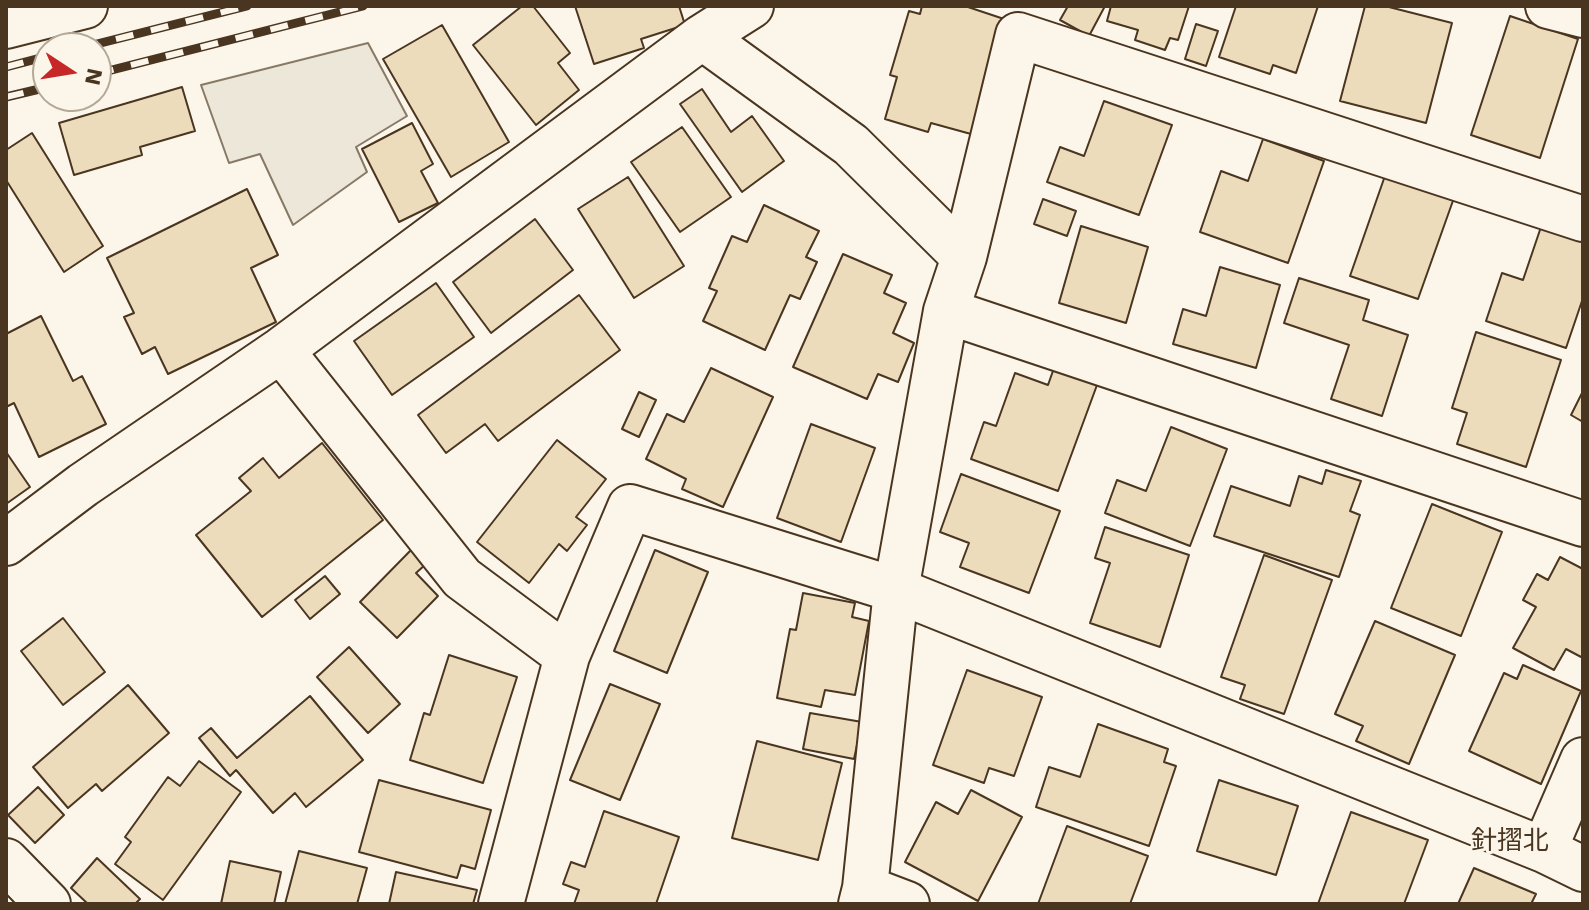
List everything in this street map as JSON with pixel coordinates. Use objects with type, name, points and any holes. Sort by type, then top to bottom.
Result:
[{"type":"street","points":[[6,26],[85,6]]},
{"type":"street","points":[[6,543],[83,485],[281,350],[702,37],[751,6]]},
{"type":"street","points":[[1548,6],[1583,15]]},
{"type":"street","points":[[907,904],[863,896],[896,590],[946,311],[964,257],[1018,35],[1583,219]]},
{"type":"street","points":[[702,37],[851,145],[964,257]]},
{"type":"street","points":[[946,311],[1583,524]]},
{"type":"street","points":[[281,350],[462,578],[567,656]]},
{"type":"street","points":[[501,904],[567,656],[630,507],[896,590],[1544,850],[1583,869]]},
{"type":"street","points":[[1544,850],[1583,760]]},
{"type":"street","points":[[6,861],[48,904]]},
{"type":"shaded area","points":[[368,43],[407,116],[356,147],[367,172],[293,225],[260,154],[229,163],[201,85]]},
{"type":"building","points":[[522,6],[533,6],[570,53],[558,63],[579,90],[536,125],[473,45]]},
{"type":"building","points":[[575,6],[679,6],[685,25],[641,39],[644,48],[594,64]]},
{"type":"building","points":[[922,6],[965,6],[1004,19],[971,134],[931,123],[928,132],[885,119],[897,77],[890,75],[909,11],[920,14]]},
{"type":"building","points":[[1068,6],[1105,6],[1089,36],[1060,20]]},
{"type":"building","points":[[1111,6],[1189,6],[1178,40],[1170,38],[1165,50],[1135,40],[1138,30],[1107,21]]},
{"type":"building","points":[[1236,6],[1318,6],[1296,73],[1273,65],[1270,74],[1219,57]]},
{"type":"building","points":[[1365,6],[1385,6],[1452,23],[1426,123],[1340,101]]},
{"type":"building","points":[[1510,16],[1578,39],[1540,158],[1471,135]]},
{"type":"building","points":[[1196,24],[1218,31],[1206,66],[1185,59]]},
{"type":"building","points":[[442,25],[509,142],[451,177],[383,59]]},
{"type":"building","points":[[182,87],[195,131],[140,147],[142,155],[74,175],[59,123],[97,112],[112,112],[112,107]]},
{"type":"building","points":[[702,89],[731,132],[752,116],[784,161],[742,192],[680,104]]},
{"type":"building","points":[[1104,101],[1172,125],[1139,215],[1047,182],[1060,147],[1084,156]]},
{"type":"building","points":[[412,123],[433,164],[421,171],[438,203],[399,222],[362,149]]},
{"type":"building","points":[[682,127],[731,197],[680,232],[631,162]]},
{"type":"building","points":[[32,133],[103,246],[64,272],[6,180],[6,150]]},
{"type":"building","points":[[1263,139],[1324,161],[1288,263],[1200,232],[1221,171],[1248,181]]},
{"type":"building","points":[[1387,170],[1455,195],[1418,299],[1350,276]]},
{"type":"building","points":[[628,177],[684,266],[634,298],[578,209]]},
{"type":"building","points":[[247,189],[278,255],[251,268],[276,322],[168,374],[155,347],[142,354],[124,317],[134,313],[107,258]]},
{"type":"building","points":[[1043,199],[1076,211],[1067,236],[1034,224]]},
{"type":"building","points":[[764,205],[819,231],[806,257],[817,262],[800,299],[790,295],[765,350],[703,321],[717,291],[709,288],[732,236],[747,242]]},
{"type":"building","points":[[535,219],[573,270],[491,333],[453,282]]},
{"type":"building","points":[[1543,221],[1583,234],[1583,298],[1566,348],[1486,321],[1502,273],[1523,280]]},
{"type":"building","points":[[1081,226],[1148,247],[1126,323],[1059,303]]},
{"type":"building","points":[[843,254],[892,275],[884,293],[906,303],[893,333],[914,343],[898,382],[878,374],[867,399],[793,367]]},
{"type":"building","points":[[1220,267],[1280,285],[1256,368],[1173,344],[1183,309],[1206,316]]},
{"type":"building","points":[[1299,278],[1369,300],[1363,320],[1408,335],[1382,416],[1331,399],[1349,345],[1284,323]]},
{"type":"building","points":[[436,283],[474,337],[392,395],[354,341]]},
{"type":"building","points":[[579,295],[620,350],[498,441],[485,424],[446,453],[418,415]]},
{"type":"building","points":[[41,316],[73,381],[82,376],[106,424],[39,457],[14,403],[6,407],[6,334]]},
{"type":"building","points":[[1476,332],[1561,360],[1526,467],[1457,444],[1467,413],[1452,408]]},
{"type":"building","points":[[711,368],[773,397],[723,507],[682,489],[686,479],[646,459],[667,414],[684,422]]},
{"type":"building","points":[[1054,368],[1097,385],[1058,491],[971,459],[984,422],[996,426],[1015,373],[1048,385]]},
{"type":"building","points":[[1583,391],[1583,422],[1571,415]]},
{"type":"building","points":[[639,392],[656,400],[639,437],[622,429]]},
{"type":"building","points":[[811,424],[875,448],[841,542],[777,518]]},
{"type":"building","points":[[1171,427],[1227,449],[1190,546],[1105,513],[1117,480],[1146,491]]},
{"type":"building","points":[[557,440],[606,479],[576,517],[587,525],[567,551],[559,544],[529,583],[477,542]]},
{"type":"building","points":[[322,443],[383,520],[262,617],[196,535],[251,491],[239,478],[263,458],[279,478]]},
{"type":"building","points":[[6,452],[30,487],[6,504]]},
{"type":"building","points":[[1326,470],[1361,481],[1350,511],[1360,515],[1339,577],[1214,536],[1231,486],[1290,506],[1299,476],[1322,484]]},
{"type":"building","points":[[961,474],[1060,511],[1029,593],[960,567],[969,543],[940,532]]},
{"type":"building","points":[[1432,504],[1502,532],[1461,636],[1391,608]]},
{"type":"building","points":[[1105,527],[1189,555],[1160,647],[1090,623],[1110,563],[1095,558]]},
{"type":"building","points":[[411,550],[426,564],[416,573],[438,596],[397,638],[360,602]]},
{"type":"building","points":[[655,550],[708,572],[667,673],[614,651]]},
{"type":"building","points":[[1264,555],[1332,580],[1284,714],[1240,699],[1245,685],[1221,677]]},
{"type":"building","points":[[1560,557],[1583,569],[1583,658],[1566,649],[1554,670],[1513,648],[1536,607],[1523,600],[1537,574],[1548,580]]},
{"type":"building","points":[[325,576],[340,594],[310,619],[295,600]]},
{"type":"building","points":[[803,593],[855,603],[852,617],[869,621],[855,695],[825,690],[821,707],[777,698],[790,629],[796,630]]},
{"type":"building","points":[[63,618],[105,672],[63,705],[21,651]]},
{"type":"building","points":[[1375,621],[1455,655],[1409,764],[1356,741],[1363,726],[1335,714]]},
{"type":"building","points":[[349,647],[400,704],[368,733],[317,677]]},
{"type":"building","points":[[449,655],[517,677],[483,783],[410,760],[424,713],[430,715]]},
{"type":"building","points":[[1523,665],[1581,691],[1541,784],[1469,751],[1504,673],[1517,679]]},
{"type":"building","points":[[967,670],[1042,697],[1014,776],[989,768],[984,783],[933,765]]},
{"type":"building","points":[[610,684],[660,704],[620,800],[570,780]]},
{"type":"building","points":[[128,685],[169,733],[102,791],[96,784],[68,808],[33,767]]},
{"type":"building","points":[[310,696],[363,760],[306,807],[295,793],[273,813],[236,770],[230,776],[199,738],[211,728],[237,758]]},
{"type":"building","points":[[810,713],[862,722],[854,759],[803,749]]},
{"type":"building","points":[[1098,724],[1168,749],[1164,762],[1176,766],[1149,846],[1036,807],[1049,767],[1080,777]]},
{"type":"building","points":[[757,741],[842,763],[818,860],[732,838]]},
{"type":"building","points":[[199,761],[241,792],[163,900],[115,864],[131,842],[125,837],[168,777],[180,786]]},
{"type":"building","points":[[379,780],[491,810],[475,869],[461,865],[457,878],[359,852]]},
{"type":"building","points":[[1219,780],[1298,806],[1276,875],[1197,851]]},
{"type":"building","points":[[38,787],[64,815],[35,843],[8,815]]},
{"type":"building","points":[[971,790],[1022,817],[978,901],[905,862],[936,802],[958,814]]},
{"type":"building","points":[[604,811],[679,837],[656,904],[574,904],[579,890],[563,884],[571,862],[585,867]]},
{"type":"building","points":[[1351,812],[1428,840],[1404,904],[1318,904]]},
{"type":"building","points":[[1067,826],[1148,856],[1130,904],[1038,904]]},
{"type":"building","points":[[299,851],[367,868],[357,904],[285,904]]},
{"type":"building","points":[[97,858],[140,899],[135,904],[88,904],[71,888]]},
{"type":"building","points":[[230,861],[281,872],[274,904],[221,904]]},
{"type":"building","points":[[1474,868],[1536,894],[1531,904],[1458,904]]},
{"type":"building","points":[[396,872],[477,890],[473,904],[389,904]]},
{"type":"railway","points":[[112,40],[247,6]]},
{"type":"railway","points":[[112,70],[363,6]]},
{"type":"railway","points":[[6,67],[32,60]]},
{"type":"railway","points":[[6,97],[32,91]]},
{"type":"district","name":"針摺北","points":[[1510,841]]}]
